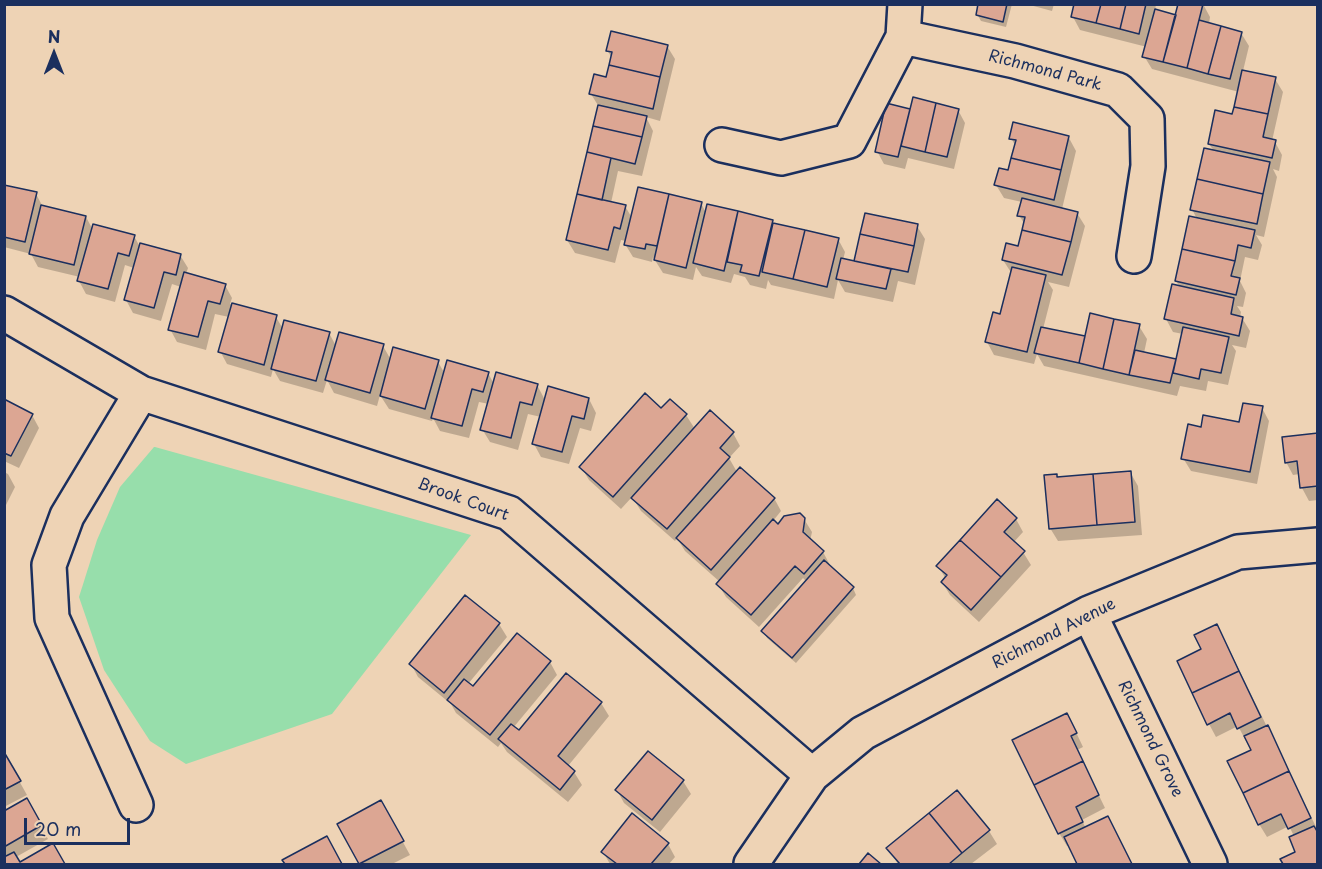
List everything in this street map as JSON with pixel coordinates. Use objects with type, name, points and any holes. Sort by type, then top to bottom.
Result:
[{"type":"street","points":[[722,145],[781,158],[849,141],[903,37],[905,4]]},
{"type":"street","name":"Richmond Park","points":[[903,37],[1015,61],[1118,90],[1147,119],[1148,166],[1134,256]]},
{"type":"street","name":"Brook Court","points":[[4,313],[141,393],[509,513],[812,775]]},
{"type":"street","points":[[136,805],[52,618],[49,565],[67,516],[141,393]]},
{"type":"street","name":"Richmond Avenue","points":[[751,864],[812,775],[863,733],[1089,613],[1238,552],[1317,545]]},
{"type":"street","name":"Richmond Grove","points":[[1089,613],[1210,864]]},
{"type":"green space","points":[[154,447],[471,535],[332,714],[186,764],[150,741],[104,670],[79,597],[97,540],[120,487]]},
{"type":"building","points":[[978,4],[1007,4],[1003,22],[976,15]]},
{"type":"building","points":[[1074,4],[1101,4],[1096,23],[1071,17]]},
{"type":"building","points":[[1101,4],[1126,4],[1120,29],[1096,23]]},
{"type":"building","points":[[1126,4],[1146,4],[1139,34],[1120,29]]},
{"type":"building","points":[[1178,4],[1203,4],[1187,68],[1163,62]]},
{"type":"building","points":[[1155,9],[1176,15],[1163,62],[1142,57]]},
{"type":"building","points":[[1199,20],[1221,26],[1208,74],[1187,68]]},
{"type":"building","points":[[1221,26],[1242,32],[1230,79],[1208,74]]},
{"type":"building","points":[[611,31],[668,45],[660,77],[609,65],[612,52],[606,51]]},
{"type":"building","points":[[609,65],[660,77],[653,109],[589,94],[594,74],[606,77]]},
{"type":"building","points":[[1242,70],[1276,77],[1268,114],[1234,107]]},
{"type":"building","points":[[913,97],[936,103],[925,152],[901,146]]},
{"type":"building","points":[[886,103],[910,109],[898,157],[875,152]]},
{"type":"building","points":[[936,103],[959,109],[947,157],[925,152]]},
{"type":"building","points":[[598,105],[647,116],[642,137],[593,126]]},
{"type":"building","points":[[1234,107],[1268,114],[1263,137],[1276,140],[1272,158],[1208,144],[1215,110],[1232,114]]},
{"type":"building","points":[[1013,122],[1069,136],[1061,170],[1011,158],[1016,140],[1009,139]]},
{"type":"building","points":[[593,126],[642,137],[635,164],[587,152]]},
{"type":"building","points":[[1204,148],[1270,162],[1263,194],[1197,179]]},
{"type":"building","points":[[587,152],[611,158],[602,200],[577,194]]},
{"type":"building","points":[[1011,158],[1061,170],[1054,200],[994,185],[999,168],[1008,170]]},
{"type":"building","points":[[1197,179],[1263,194],[1257,224],[1190,210]]},
{"type":"building","points":[[4,185],[37,192],[25,242],[4,237]]},
{"type":"building","points":[[638,187],[669,194],[657,246],[646,244],[645,249],[624,245]]},
{"type":"building","points":[[577,194],[626,205],[620,229],[614,227],[608,250],[566,240]]},
{"type":"building","points":[[669,194],[702,202],[686,268],[654,260]]},
{"type":"building","points":[[1022,198],[1078,212],[1071,242],[1022,230],[1025,217],[1017,216]]},
{"type":"building","points":[[707,204],[738,211],[724,271],[693,263]]},
{"type":"building","points":[[41,205],[86,216],[74,265],[29,254]]},
{"type":"building","points":[[738,211],[773,220],[759,276],[740,272],[742,265],[727,262]]},
{"type":"building","points":[[865,213],[918,224],[914,246],[860,234]]},
{"type":"building","points":[[1189,216],[1255,230],[1251,248],[1238,245],[1235,261],[1182,249]]},
{"type":"building","points":[[773,223],[805,230],[793,279],[762,272]]},
{"type":"building","points":[[93,224],[135,235],[129,256],[118,253],[108,289],[77,281]]},
{"type":"building","points":[[805,230],[839,238],[827,287],[793,279]]},
{"type":"building","points":[[1022,230],[1071,242],[1062,275],[1002,260],[1006,243],[1018,246]]},
{"type":"building","points":[[860,234],[914,246],[908,272],[854,261]]},
{"type":"building","points":[[140,243],[181,254],[176,275],[164,272],[154,308],[124,300]]},
{"type":"building","points":[[1182,249],[1235,261],[1231,276],[1240,278],[1236,295],[1175,281]]},
{"type":"building","points":[[841,258],[891,269],[886,289],[836,279]]},
{"type":"building","points":[[1012,267],[1046,275],[1027,352],[985,342],[993,312],[1000,314]]},
{"type":"building","points":[[184,272],[226,284],[220,304],[208,301],[198,337],[168,330]]},
{"type":"building","points":[[1172,284],[1234,298],[1231,314],[1243,317],[1239,336],[1164,319]]},
{"type":"building","points":[[232,303],[277,315],[264,365],[218,352]]},
{"type":"building","points":[[1090,313],[1114,319],[1103,369],[1079,363]]},
{"type":"building","points":[[1114,319],[1140,324],[1129,375],[1103,369]]},
{"type":"building","points":[[284,320],[330,332],[316,381],[271,369]]},
{"type":"building","points":[[1041,327],[1085,336],[1079,363],[1034,353]]},
{"type":"building","points":[[1183,327],[1229,337],[1221,373],[1201,369],[1199,379],[1173,373]]},
{"type":"building","points":[[339,332],[384,344],[370,393],[325,380]]},
{"type":"building","points":[[393,347],[439,360],[425,409],[380,396]]},
{"type":"building","points":[[1135,350],[1176,359],[1170,383],[1129,375]]},
{"type":"building","points":[[447,360],[489,372],[483,392],[472,389],[462,426],[431,418]]},
{"type":"building","points":[[496,372],[538,384],[532,405],[520,402],[511,438],[480,430]]},
{"type":"building","points":[[548,386],[589,398],[584,419],[572,416],[562,452],[532,444]]},
{"type":"building","points":[[645,393],[661,408],[670,399],[687,414],[613,497],[579,467]]},
{"type":"building","points":[[4,399],[33,414],[11,456],[4,453]]},
{"type":"building","points":[[1243,403],[1263,406],[1250,472],[1181,459],[1188,424],[1201,427],[1203,415],[1239,422]]},
{"type":"building","points":[[710,410],[734,432],[720,448],[730,457],[667,529],[631,498]]},
{"type":"building","points":[[1318,433],[1318,486],[1300,488],[1297,461],[1285,463],[1282,437]]},
{"type":"building","points":[[740,467],[775,498],[711,570],[676,538]]},
{"type":"building","points":[[1131,471],[1135,522],[1097,525],[1093,474]]},
{"type":"building","points":[[1057,474],[1057,477],[1093,474],[1097,525],[1049,529],[1044,475]]},
{"type":"building","points":[[997,499],[1017,518],[1004,532],[1025,551],[1001,577],[960,540]]},
{"type":"building","points":[[800,513],[805,518],[803,532],[824,551],[804,574],[795,566],[751,615],[716,584],[773,519],[778,524],[784,516]]},
{"type":"building","points":[[960,540],[1001,577],[971,610],[941,582],[947,575],[936,566]]},
{"type":"building","points":[[824,560],[854,587],[792,658],[761,631]]},
{"type":"building","points":[[465,595],[500,623],[444,693],[409,664]]},
{"type":"building","points":[[1217,624],[1239,671],[1192,693],[1177,661],[1201,649],[1194,635]]},
{"type":"building","points":[[517,633],[551,661],[490,735],[447,700],[464,679],[473,686]]},
{"type":"building","points":[[1239,671],[1261,717],[1237,729],[1230,713],[1207,725],[1192,693]]},
{"type":"building","points":[[566,673],[602,702],[558,756],[575,771],[560,790],[498,739],[511,724],[519,730]]},
{"type":"building","points":[[1067,713],[1077,733],[1071,736],[1083,761],[1034,785],[1012,740]]},
{"type":"building","points":[[1268,725],[1289,771],[1243,793],[1227,761],[1251,750],[1244,736]]},
{"type":"building","points":[[648,751],[684,780],[652,820],[615,790]]},
{"type":"building","points":[[4,752],[21,781],[4,790]]},
{"type":"building","points":[[1083,761],[1099,795],[1076,807],[1083,822],[1058,834],[1034,785]]},
{"type":"building","points":[[1289,771],[1311,818],[1288,829],[1281,814],[1258,825],[1243,793]]},
{"type":"building","points":[[957,790],[990,830],[962,853],[929,813]]},
{"type":"building","points":[[27,798],[42,825],[4,847],[4,811]]},
{"type":"building","points":[[381,800],[404,841],[359,864],[337,824]]},
{"type":"building","points":[[632,813],[669,843],[651,864],[617,864],[601,852]]},
{"type":"building","points":[[929,813],[962,853],[949,864],[900,864],[886,848]]},
{"type":"building","points":[[1108,816],[1132,864],[1077,864],[1064,837]]},
{"type":"building","points":[[1314,826],[1318,833],[1318,864],[1283,864],[1280,859],[1295,852],[1289,837]]},
{"type":"building","points":[[327,836],[342,864],[285,864],[282,860]]},
{"type":"building","points":[[53,843],[65,864],[4,864],[4,857],[14,852],[20,862]]},
{"type":"building","points":[[868,853],[881,864],[859,864]]}]
